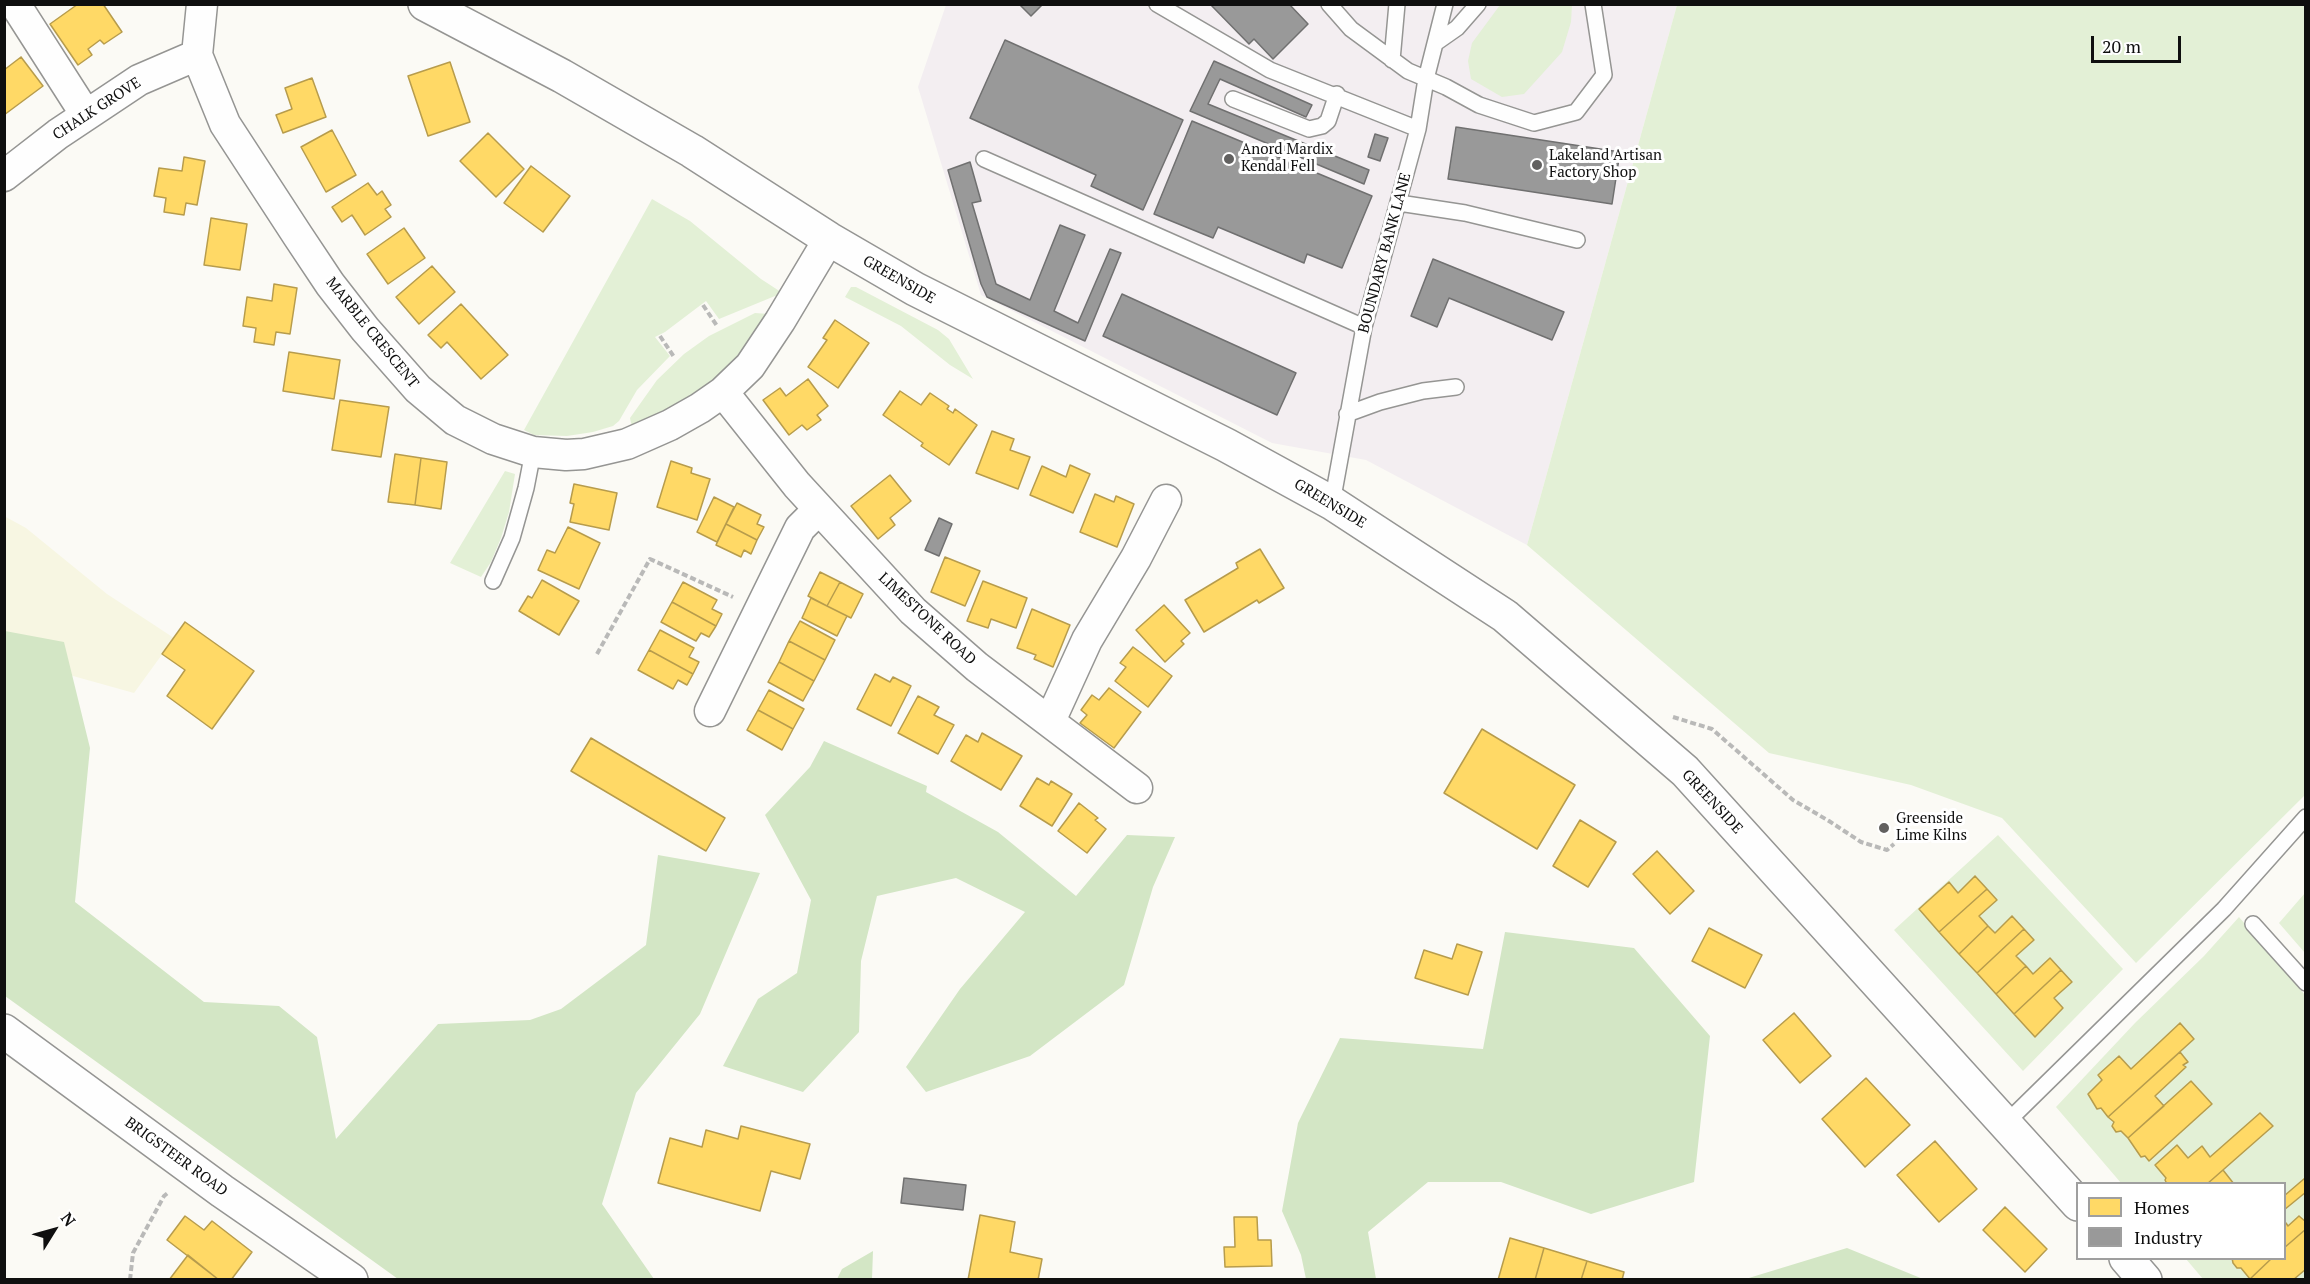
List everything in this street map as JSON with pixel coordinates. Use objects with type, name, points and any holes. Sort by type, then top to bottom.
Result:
[{"type":"street","points":[[15,4],[87,115]]},
{"type":"street","name":"MARBLE CRESCENT","points":[[202,4],[197,55],[225,124],[330,284],[391,360],[435,405],[455,420],[493,439],[533,452],[585,454],[627,444],[670,425],[700,408],[723,392],[750,366],[829,239]]},
{"type":"street","name":"GREENSIDE","points":[[427,6],[562,76],[692,151],[829,239],[924,294],[1226,445],[1332,503],[1505,616],[1685,771],[2076,1202]]},
{"type":"street","name":"CHALK GROVE","points":[[4,176],[58,134],[139,80],[197,55]]},
{"type":"street","name":"LIMESTONE ROAD","points":[[723,392],[797,485],[913,611],[977,667],[1137,788]]},
{"type":"street","points":[[1050,722],[1087,640],[1136,558],[1166,500]]},
{"type":"street","points":[[710,711],[800,528],[819,509]]},
{"type":"street","name":"BRIGSTEER ROAD","points":[[4,1031],[196,1172],[351,1280]]},
{"type":"street","points":[[2128,1260],[2145,1280]]},
{"type":"lane","points":[[1157,4],[1270,70],[1337,94],[1418,129]]},
{"type":"lane","points":[[1329,4],[1351,29],[1392,60],[1479,105],[1534,123],[1576,112],[1604,75],[1593,4]]},
{"type":"lane","points":[[1392,60],[1397,4]]},
{"type":"lane","name":"BOUNDARY BANK LANE","points":[[1332,503],[1364,327],[1418,129],[1426,79],[1445,4]]},
{"type":"lane","points":[[1437,42],[1457,28],[1478,4]]},
{"type":"lane","points":[[1233,99],[1309,129],[1322,126],[1328,121],[1337,94]]},
{"type":"lane","points":[[984,159],[1364,327]]},
{"type":"lane","points":[[1399,203],[1465,213],[1577,240]]},
{"type":"lane","points":[[1347,414],[1380,402],[1423,391],[1456,387]]},
{"type":"lane","points":[[493,581],[512,538],[533,452]]},
{"type":"lane","points":[[2005,1124],[2224,909],[2306,817]]},
{"type":"lane","points":[[2253,924],[2306,983]]},
{"type":"path","points":[[703,305],[717,326]]},
{"type":"path","points":[[660,336],[674,357]]},
{"type":"path","points":[[597,654],[650,559],[722,592]]},
{"type":"path","points":[[1670,716],[1712,729],[1793,800],[1861,842],[1887,849],[1894,844]]},
{"type":"path","points":[[130,1280],[133,1252],[164,1196],[196,1172]]},
{"type":"shaded area","points":[[946,5],[1677,5],[1527,545],[1366,460],[1272,443],[981,295],[918,87]]},
{"type":"green space","points":[[1500,5],[1572,5],[1571,22],[1562,52],[1524,94],[1502,97],[1471,79],[1468,61],[1472,43]]},
{"type":"green space","points":[[1677,5],[2305,5],[2305,795],[2136,963],[2002,818],[1911,785],[1769,753],[1527,545]]},
{"type":"green space","points":[[652,199],[690,221],[761,279],[784,294],[781,298],[775,296],[719,319],[706,301],[655,337],[670,356],[637,390],[619,421],[613,426],[567,436],[534,435],[524,430]]},
{"type":"green space","points":[[851,287],[856,287],[938,330],[949,339],[973,379],[950,365],[901,326],[845,297]]},
{"type":"green space","points":[[755,313],[769,314],[725,370],[699,392],[632,428],[630,418],[657,380],[684,354],[709,336]]},
{"type":"green space","points":[[505,471],[515,474],[509,512],[491,562],[481,577],[450,563]]},
{"type":"green space","points":[[4,516],[26,528],[107,594],[174,638],[134,693],[5,657]]},
{"type":"green space","points":[[5,631],[64,642],[90,748],[75,902],[204,1002],[279,1006],[317,1037],[336,1139],[438,1024],[530,1020],[561,1009],[646,945],[658,855],[760,873],[700,1014],[636,1093],[602,1204],[654,1279],[398,1279],[5,996]]},
{"type":"green space","points":[[824,741],[927,786],[926,792],[998,832],[1076,896],[1127,835],[1175,837],[1153,887],[1124,985],[1030,1056],[926,1092],[906,1067],[960,989],[1025,912],[956,878],[877,896],[861,961],[859,1032],[803,1092],[723,1066],[758,999],[797,973],[811,900],[765,815],[810,767]]},
{"type":"green space","points":[[1998,835],[2123,969],[2023,1071],[1894,930]]},
{"type":"green space","points":[[2305,893],[2305,953],[2279,923]]},
{"type":"green space","points":[[2239,917],[2305,995],[2305,1279],[2203,1279],[2187,1260],[2286,1260],[2286,1182],[2120,1182],[2056,1107],[2135,1023],[2204,956]]},
{"type":"green space","points":[[1505,932],[1634,948],[1710,1036],[1694,1182],[1591,1214],[1501,1182],[1428,1182],[1368,1232],[1376,1279],[1306,1279],[1301,1255],[1282,1211],[1298,1123],[1340,1038],[1483,1049]]},
{"type":"green space","points":[[1847,1248],[1923,1279],[1746,1279],[1752,1277]]},
{"type":"green space","points":[[873,1251],[872,1279],[837,1279],[842,1269]]},
{"type":"building: Homes","points":[[78,4],[103,4],[122,32],[104,44],[100,40],[88,49],[92,55],[78,65],[50,24]]},
{"type":"building: Homes","points":[[21,57],[43,86],[4,115],[4,70]]},
{"type":"building: Homes","points":[[450,62],[470,122],[428,136],[408,76]]},
{"type":"building: Homes","points":[[312,78],[326,117],[283,133],[276,115],[292,109],[285,88]]},
{"type":"building: Homes","points":[[332,130],[356,175],[326,192],[301,147]]},
{"type":"building: Homes","points":[[488,133],[524,169],[496,197],[460,161]]},
{"type":"building: Homes","points":[[184,157],[205,161],[197,205],[186,203],[184,215],[164,212],[166,198],[154,196],[159,168],[182,171]]},
{"type":"building: Homes","points":[[531,166],[570,196],[543,232],[504,203]]},
{"type":"building: Homes","points":[[368,183],[377,195],[382,191],[391,205],[385,209],[391,217],[365,235],[352,215],[342,222],[332,207]]},
{"type":"building: Homes","points":[[211,218],[247,224],[240,270],[204,265]]},
{"type":"building: Homes","points":[[404,228],[425,258],[388,284],[367,254]]},
{"type":"building: Homes","points":[[432,266],[455,292],[419,324],[396,297]]},
{"type":"building: Homes","points":[[274,284],[297,288],[290,334],[276,332],[274,345],[254,342],[256,328],[243,326],[247,297],[272,301]]},
{"type":"building: Homes","points":[[461,304],[508,355],[481,379],[447,342],[441,348],[428,335]]},
{"type":"building: Homes","points":[[835,320],[869,343],[838,388],[808,367],[827,340],[823,338]]},
{"type":"building: Homes","points":[[289,352],[340,360],[334,399],[283,391]]},
{"type":"building: Homes","points":[[808,379],[828,406],[817,415],[821,420],[807,430],[802,425],[789,435],[763,400],[780,388],[786,396]]},
{"type":"building: Homes","points":[[900,391],[921,405],[930,393],[949,406],[947,409],[953,413],[955,409],[977,425],[949,465],[921,446],[923,443],[883,415]]},
{"type":"building: Homes","points":[[340,400],[389,407],[381,457],[332,450]]},
{"type":"building: Homes","points":[[992,431],[1014,439],[1010,450],[1030,457],[1018,489],[976,473]]},
{"type":"building: Homes","points":[[395,454],[421,458],[415,505],[388,502]]},
{"type":"building: Homes","points":[[421,458],[447,462],[441,509],[415,505]]},
{"type":"building: Homes","points":[[671,461],[692,468],[691,473],[710,479],[697,520],[657,507]]},
{"type":"building: Homes","points":[[1070,465],[1090,474],[1073,513],[1030,495],[1042,466],[1066,477]]},
{"type":"building: Homes","points":[[890,475],[911,501],[890,518],[895,525],[878,539],[851,506]]},
{"type":"building: Homes","points":[[574,484],[617,493],[609,530],[570,522],[574,504],[570,503]]},
{"type":"building: Homes","points":[[1095,494],[1114,502],[1116,496],[1134,504],[1117,547],[1080,532]]},
{"type":"building: Homes","points":[[714,497],[734,507],[717,542],[697,532]]},
{"type":"building: Homes","points":[[737,503],[761,515],[757,524],[764,527],[757,540],[726,524]]},
{"type":"building: Homes","points":[[726,524],[757,540],[751,554],[744,550],[741,557],[716,545]]},
{"type":"building: Homes","points":[[568,527],[600,543],[579,589],[538,570],[547,550],[555,553]]},
{"type":"building: Homes","points":[[1260,549],[1284,588],[1259,603],[1257,600],[1204,632],[1185,600],[1238,568],[1236,563]]},
{"type":"building: Homes","points":[[945,557],[980,571],[965,606],[931,592]]},
{"type":"building: Homes","points":[[820,572],[840,582],[827,606],[808,596]]},
{"type":"building: Homes","points":[[542,580],[579,601],[559,635],[519,611],[528,596],[532,598]]},
{"type":"building: Homes","points":[[983,581],[1027,598],[1016,628],[991,619],[988,628],[967,621]]},
{"type":"building: Homes","points":[[683,582],[717,600],[712,609],[722,614],[716,626],[672,602]]},
{"type":"building: Homes","points":[[840,582],[863,594],[851,618],[827,606]]},
{"type":"building: Homes","points":[[811,598],[847,616],[837,636],[802,618]]},
{"type":"building: Homes","points":[[672,602],[716,626],[709,637],[701,633],[696,641],[661,622]]},
{"type":"building: Homes","points":[[1164,605],[1190,633],[1181,641],[1184,644],[1165,662],[1136,630]]},
{"type":"building: Homes","points":[[1032,609],[1070,625],[1053,667],[1034,659],[1036,655],[1017,648]]},
{"type":"building: Homes","points":[[800,621],[835,640],[825,660],[789,641]]},
{"type":"building: Homes","points":[[185,622],[254,671],[212,729],[167,696],[185,670],[162,654]]},
{"type":"building: Homes","points":[[660,630],[694,648],[689,657],[699,662],[693,674],[649,650]]},
{"type":"building: Homes","points":[[789,641],[825,660],[814,681],[779,662]]},
{"type":"building: Homes","points":[[1133,647],[1172,676],[1148,707],[1115,681],[1126,667],[1120,663]]},
{"type":"building: Homes","points":[[649,650],[693,674],[687,685],[678,680],[673,689],[638,670]]},
{"type":"building: Homes","points":[[779,662],[814,681],[803,701],[768,682]]},
{"type":"building: Homes","points":[[875,674],[890,682],[893,677],[911,686],[891,726],[857,709]]},
{"type":"building: Homes","points":[[1109,688],[1141,712],[1114,748],[1080,723],[1087,715],[1081,710],[1092,695],[1099,700]]},
{"type":"building: Homes","points":[[769,690],[804,709],[793,729],[758,710]]},
{"type":"building: Homes","points":[[918,696],[939,707],[934,715],[954,725],[938,754],[898,733]]},
{"type":"building: Homes","points":[[758,710],[793,729],[782,750],[747,730]]},
{"type":"building: Homes","points":[[1482,729],[1575,785],[1537,849],[1444,793]]},
{"type":"building: Homes","points":[[982,733],[1022,756],[1001,790],[951,761],[966,735],[978,742]]},
{"type":"building: Homes","points":[[591,738],[725,818],[706,851],[571,771]]},
{"type":"building: Homes","points":[[1037,778],[1049,785],[1051,781],[1072,794],[1052,826],[1020,806]]},
{"type":"building: Homes","points":[[1079,803],[1098,818],[1095,820],[1106,829],[1087,853],[1058,831]]},
{"type":"building: Homes","points":[[1580,820],[1616,842],[1588,887],[1553,866]]},
{"type":"building: Homes","points":[[1657,851],[1694,891],[1670,914],[1633,874]]},
{"type":"building: Homes","points":[[1975,876],[1987,889],[1939,932],[1919,909],[1949,882],[1958,893]]},
{"type":"building: Homes","points":[[1987,889],[1997,900],[1979,916],[1988,926],[1959,954],[1939,932]]},
{"type":"building: Homes","points":[[2012,916],[2024,929],[1977,973],[1959,954],[1988,926],[1995,933]]},
{"type":"building: Homes","points":[[1709,928],[1762,955],[1745,988],[1692,961]]},
{"type":"building: Homes","points":[[2024,929],[2034,940],[2016,956],[2026,966],[1996,994],[1977,973]]},
{"type":"building: Homes","points":[[1457,944],[1482,952],[1468,995],[1415,978],[1424,950],[1452,959]]},
{"type":"building: Homes","points":[[2050,958],[2061,970],[2014,1014],[1996,994],[2026,966],[2033,974]]},
{"type":"building: Homes","points":[[2061,970],[2072,982],[2054,998],[2063,1008],[2035,1037],[2014,1014]]},
{"type":"building: Homes","points":[[1794,1013],[1831,1056],[1800,1083],[1763,1040]]},
{"type":"building: Homes","points":[[2180,1023],[2194,1039],[2108,1117],[2101,1108],[2097,1109],[2088,1094],[2102,1080],[2098,1075],[2119,1056],[2131,1069]]},
{"type":"building: Homes","points":[[2180,1052],[2188,1062],[2183,1065],[2186,1067],[2155,1096],[2164,1106],[2128,1138],[2121,1131],[2116,1132],[2112,1126],[2114,1122],[2108,1117]]},
{"type":"building: Homes","points":[[1866,1078],[1910,1125],[1865,1167],[1822,1119]]},
{"type":"building: Homes","points":[[2191,1081],[2212,1104],[2149,1161],[2145,1156],[2141,1157],[2128,1138]]},
{"type":"building: Homes","points":[[2260,1113],[2273,1126],[2209,1182],[2166,1182],[2166,1178],[2155,1165],[2177,1145],[2188,1158],[2202,1146],[2210,1157]]},
{"type":"building: Homes","points":[[741,1126],[810,1144],[800,1179],[771,1171],[760,1211],[658,1183],[670,1138],[702,1147],[706,1130],[738,1139]]},
{"type":"building: Homes","points":[[1935,1141],[1977,1189],[1939,1222],[1897,1175]]},
{"type":"building: Homes","points":[[2223,1170],[2232,1182],[2209,1182]]},
{"type":"building: Homes","points":[[2305,1178],[2306,1192],[2286,1208],[2286,1194]]},
{"type":"building: Homes","points":[[2005,1207],[2047,1249],[2025,1272],[1983,1230]]},
{"type":"building: Homes","points":[[980,1215],[1015,1222],[1010,1252],[1042,1259],[1038,1280],[968,1280]]},
{"type":"building: Homes","points":[[185,1216],[204,1230],[212,1221],[252,1252],[231,1280],[219,1280],[167,1240]]},
{"type":"building: Homes","points":[[2299,1216],[2306,1222],[2306,1229],[2286,1246],[2286,1223],[2288,1226]]},
{"type":"building: Homes","points":[[1234,1217],[1257,1217],[1258,1240],[1271,1240],[1272,1266],[1225,1267],[1224,1247],[1235,1247]]},
{"type":"building: Homes","points":[[2306,1229],[2306,1269],[2293,1280],[2250,1279],[2270,1260],[2286,1260],[2286,1246]]},
{"type":"building: Homes","points":[[1510,1238],[1544,1248],[1535,1280],[1498,1280]]},
{"type":"building: Homes","points":[[1544,1248],[1587,1261],[1581,1280],[1535,1280]]},
{"type":"building: Homes","points":[[188,1255],[219,1280],[169,1280]]},
{"type":"building: Homes","points":[[2232,1260],[2270,1260],[2250,1279],[2241,1268],[2237,1268]]},
{"type":"building: Homes","points":[[1587,1261],[1624,1272],[1622,1280],[1581,1280]]},
{"type":"building: Industry","points":[[1019,4],[1043,4],[1031,16]]},
{"type":"building: Industry","points":[[1210,4],[1289,4],[1308,24],[1273,59],[1254,39],[1249,44]]},
{"type":"building: Industry","points":[[1005,40],[1183,120],[1143,210],[1091,186],[1096,175],[970,118]]},
{"type":"building: Industry","points":[[1214,61],[1312,105],[1306,117],[1220,79],[1208,104],[1369,170],[1364,184],[1190,111]]},
{"type":"building: Industry","name":"Anord Mardix Kendal Fell","points":[[1192,121],[1372,196],[1342,268],[1307,254],[1304,263],[1218,227],[1213,238],[1154,214]]},
{"type":"building: Industry","points":[[1456,127],[1620,152],[1612,204],[1448,179]]},
{"type":"building: Industry","points":[[1375,134],[1388,138],[1380,161],[1368,157]]},
{"type":"building: Industry","points":[[970,162],[981,201],[972,203],[996,284],[1030,300],[1060,225],[1085,235],[1054,311],[1078,323],[1110,249],[1121,253],[1085,341],[987,297],[981,284],[948,170]]},
{"type":"building: Industry","points":[[1433,259],[1564,312],[1552,340],[1449,298],[1437,327],[1411,316]]},
{"type":"building: Industry","points":[[1122,294],[1296,373],[1277,415],[1103,336]]},
{"type":"building: Industry","points":[[939,518],[952,524],[939,556],[925,550]]},
{"type":"building: Industry","points":[[904,1178],[966,1185],[963,1210],[901,1203]]},
{"type":"place","name":"Anord Mardix Kendal Fell","points":[[1229,159]]},
{"type":"place","name":"Lakeland Artisan Factory Shop","points":[[1537,165]]},
{"type":"place","name":"Greenside Lime Kilns","points":[[1884,828]]}]
